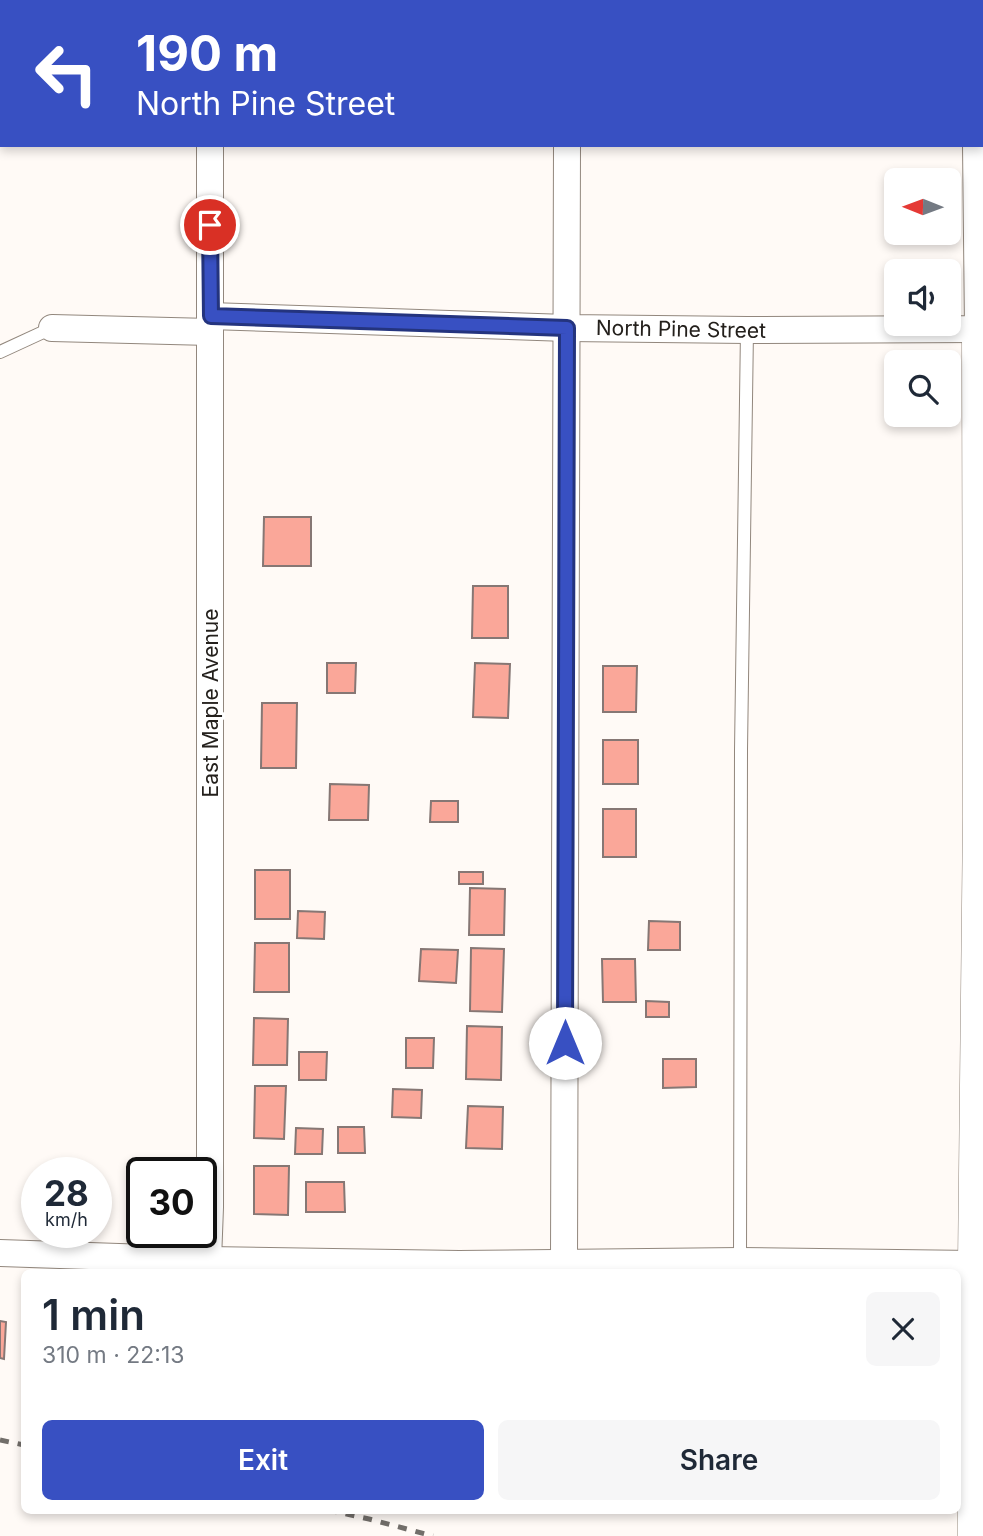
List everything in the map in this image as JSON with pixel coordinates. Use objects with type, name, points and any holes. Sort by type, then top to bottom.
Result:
[{"type":"street","name":"East Maple Avenue","points":[[208,1260],[209,147]]},
{"type":"street","points":[[564,1263],[567,147]]},
{"type":"street","points":[[974,1536],[974,1264],[981,817],[980,330],[976,147]]},
{"type":"street","name":"North Pine Street","points":[[52,328],[210,324],[980,330]]},
{"type":"street","points":[[0,1253],[459,1264],[740,1261],[974,1264]]},
{"type":"lane","points":[[0,352],[52,328]]},
{"type":"lane","points":[[740,1261],[741,750],[747,330]]},
{"type":"building","points":[[264,517],[311,517],[311,566],[263,566]]},
{"type":"building","points":[[473,586],[508,586],[508,638],[472,638]]},
{"type":"building","points":[[327,663],[356,663],[355,693],[327,693]]},
{"type":"building","points":[[475,663],[510,664],[508,718],[473,717]]},
{"type":"building","points":[[603,666],[637,666],[636,712],[603,712]]},
{"type":"building","points":[[262,703],[297,703],[296,768],[261,768]]},
{"type":"building","points":[[603,740],[638,740],[638,784],[603,784]]},
{"type":"building","points":[[330,784],[369,785],[368,820],[329,820]]},
{"type":"building","points":[[431,801],[458,801],[458,822],[430,822]]},
{"type":"building","points":[[603,809],[636,809],[636,857],[603,857]]},
{"type":"building","points":[[255,870],[290,870],[290,919],[255,919]]},
{"type":"building","points":[[459,872],[483,872],[483,884],[459,884]]},
{"type":"building","points":[[470,888],[505,889],[504,935],[469,935]]},
{"type":"building","points":[[298,911],[325,912],[324,939],[297,938]]},
{"type":"building","points":[[649,921],[680,922],[680,950],[648,950]]},
{"type":"building","points":[[255,943],[289,943],[289,992],[254,992]]},
{"type":"building","points":[[471,948],[504,949],[502,1012],[470,1011]]},
{"type":"building","points":[[421,949],[458,950],[456,983],[419,981]]},
{"type":"building","points":[[602,959],[635,959],[636,1002],[603,1002]]},
{"type":"building","points":[[646,1001],[669,1002],[669,1017],[646,1017]]},
{"type":"building","points":[[254,1018],[288,1019],[287,1065],[253,1065]]},
{"type":"building","points":[[467,1026],[502,1027],[501,1080],[466,1079]]},
{"type":"building","points":[[406,1038],[434,1038],[433,1068],[406,1068]]},
{"type":"building","points":[[299,1052],[327,1052],[326,1080],[299,1080]]},
{"type":"building","points":[[663,1059],[696,1059],[696,1087],[663,1088]]},
{"type":"building","points":[[255,1086],[286,1086],[284,1139],[254,1138]]},
{"type":"building","points":[[393,1089],[422,1090],[421,1118],[392,1117]]},
{"type":"building","points":[[468,1106],[503,1107],[502,1149],[466,1148]]},
{"type":"building","points":[[338,1127],[364,1127],[365,1153],[338,1153]]},
{"type":"building","points":[[296,1128],[323,1129],[322,1154],[295,1154]]},
{"type":"building","points":[[254,1166],[289,1166],[288,1215],[254,1214]]},
{"type":"building","points":[[306,1182],[344,1182],[345,1212],[306,1212]]},
{"type":"building","points":[[0,1321],[6,1322],[4,1359],[0,1358]]},
{"type":"railway","points":[[0,1440],[21,1444]]},
{"type":"railway","points":[[346,1514],[433,1536]]},
{"type":"route","points":[[210,225],[211,316],[567,328],[565,1043]]}]
